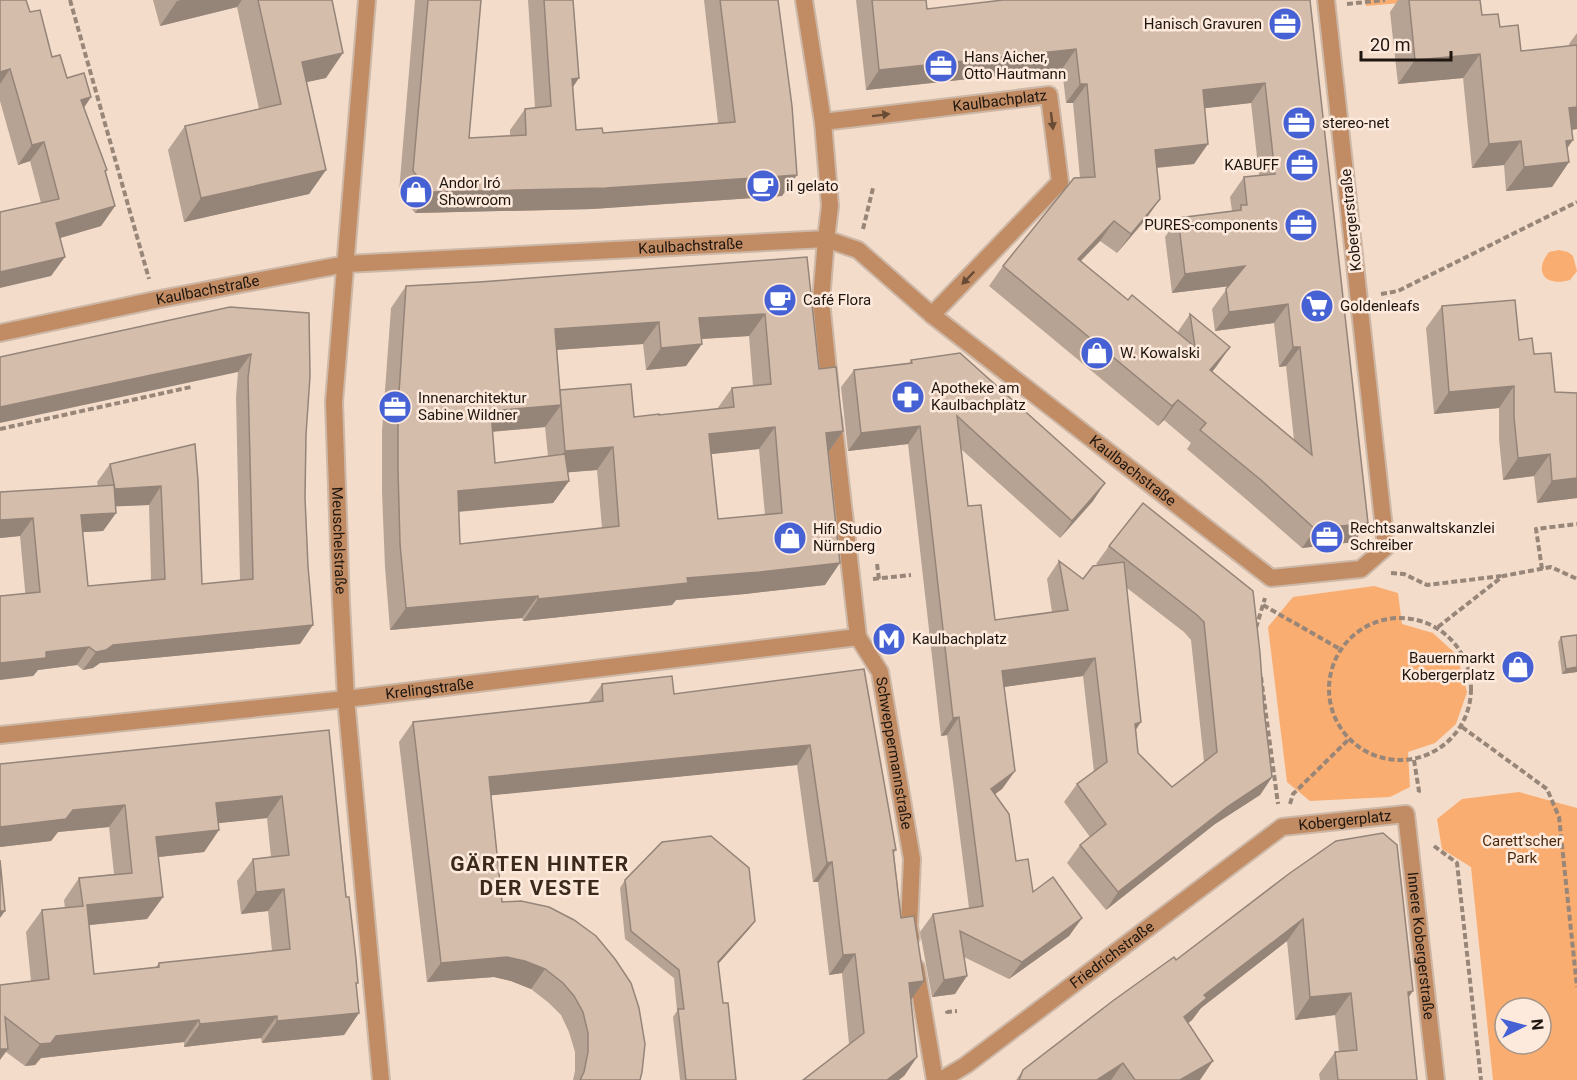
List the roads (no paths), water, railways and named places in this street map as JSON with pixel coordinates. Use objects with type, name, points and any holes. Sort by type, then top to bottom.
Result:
[{"type":"street","name":"Meuschelstraße","points":[[367,0],[333,402],[346,699],[378,1080]]},
{"type":"street","name":"Schweppermannstraße","points":[[804,0],[823,122],[831,206],[821,301],[858,637],[880,672],[912,860],[909,927],[935,1080]]},
{"type":"street","name":"Kobergerstraße","points":[[1327,3],[1386,547],[1361,569]]},
{"type":"street","name":"Kaulbachplatz","points":[[823,122],[1049,95],[1060,182],[932,315]]},
{"type":"street","name":"Kaulbachstraße","points":[[0,333],[155,300],[346,264],[826,239],[858,250],[932,315],[1271,578],[1361,569]]},
{"type":"street","name":"Krelingstraße","points":[[0,735],[346,699],[858,637]]},
{"type":"street","name":"Kobergerplatz","points":[[1282,827],[1406,814]]},
{"type":"street","name":"Innere Kobergerstraße","points":[[1406,814],[1437,1080]]},
{"type":"street","name":"Friedrichstraße","points":[[940,1080],[966,1065],[1282,827]]},
{"type":"place","name":"Hanisch Gravuren","points":[[1285,24]]},
{"type":"place","name":"Hans Aicher, Otto Hautmann","points":[[941,66]]},
{"type":"place","name":"stereo-net","points":[[1299,123]]},
{"type":"place","name":"KABUFF","points":[[1302,165]]},
{"type":"place","name":"il gelato","points":[[763,186]]},
{"type":"place","name":"Andor Iró Showroom","points":[[416,192]]},
{"type":"place","name":"PURES-components","points":[[1301,225]]},
{"type":"place","name":"Café Flora","points":[[780,300]]},
{"type":"place","name":"Goldenleafs","points":[[1317,306]]},
{"type":"place","name":"W. Kowalski","points":[[1097,353]]},
{"type":"place","name":"Apotheke am Kaulbachplatz","points":[[908,397]]},
{"type":"place","name":"Innenarchitektur Sabine Wildner","points":[[395,407]]},
{"type":"place","name":"Rechtsanwaltskanzlei Schreiber","points":[[1327,537]]},
{"type":"place","name":"Hifi Studio Nürnberg","points":[[790,538]]},
{"type":"place","name":"Kaulbachplatz","points":[[889,639]]},
{"type":"place","name":"Bauernmarkt Kobergerplatz","points":[[1518,667]]},
{"type":"district","name":"GÄRTEN HINTER DER VESTE","points":[[540,876]]},
{"type":"park label","name":"Carett'scher Park","points":[[1522,850]]}]
